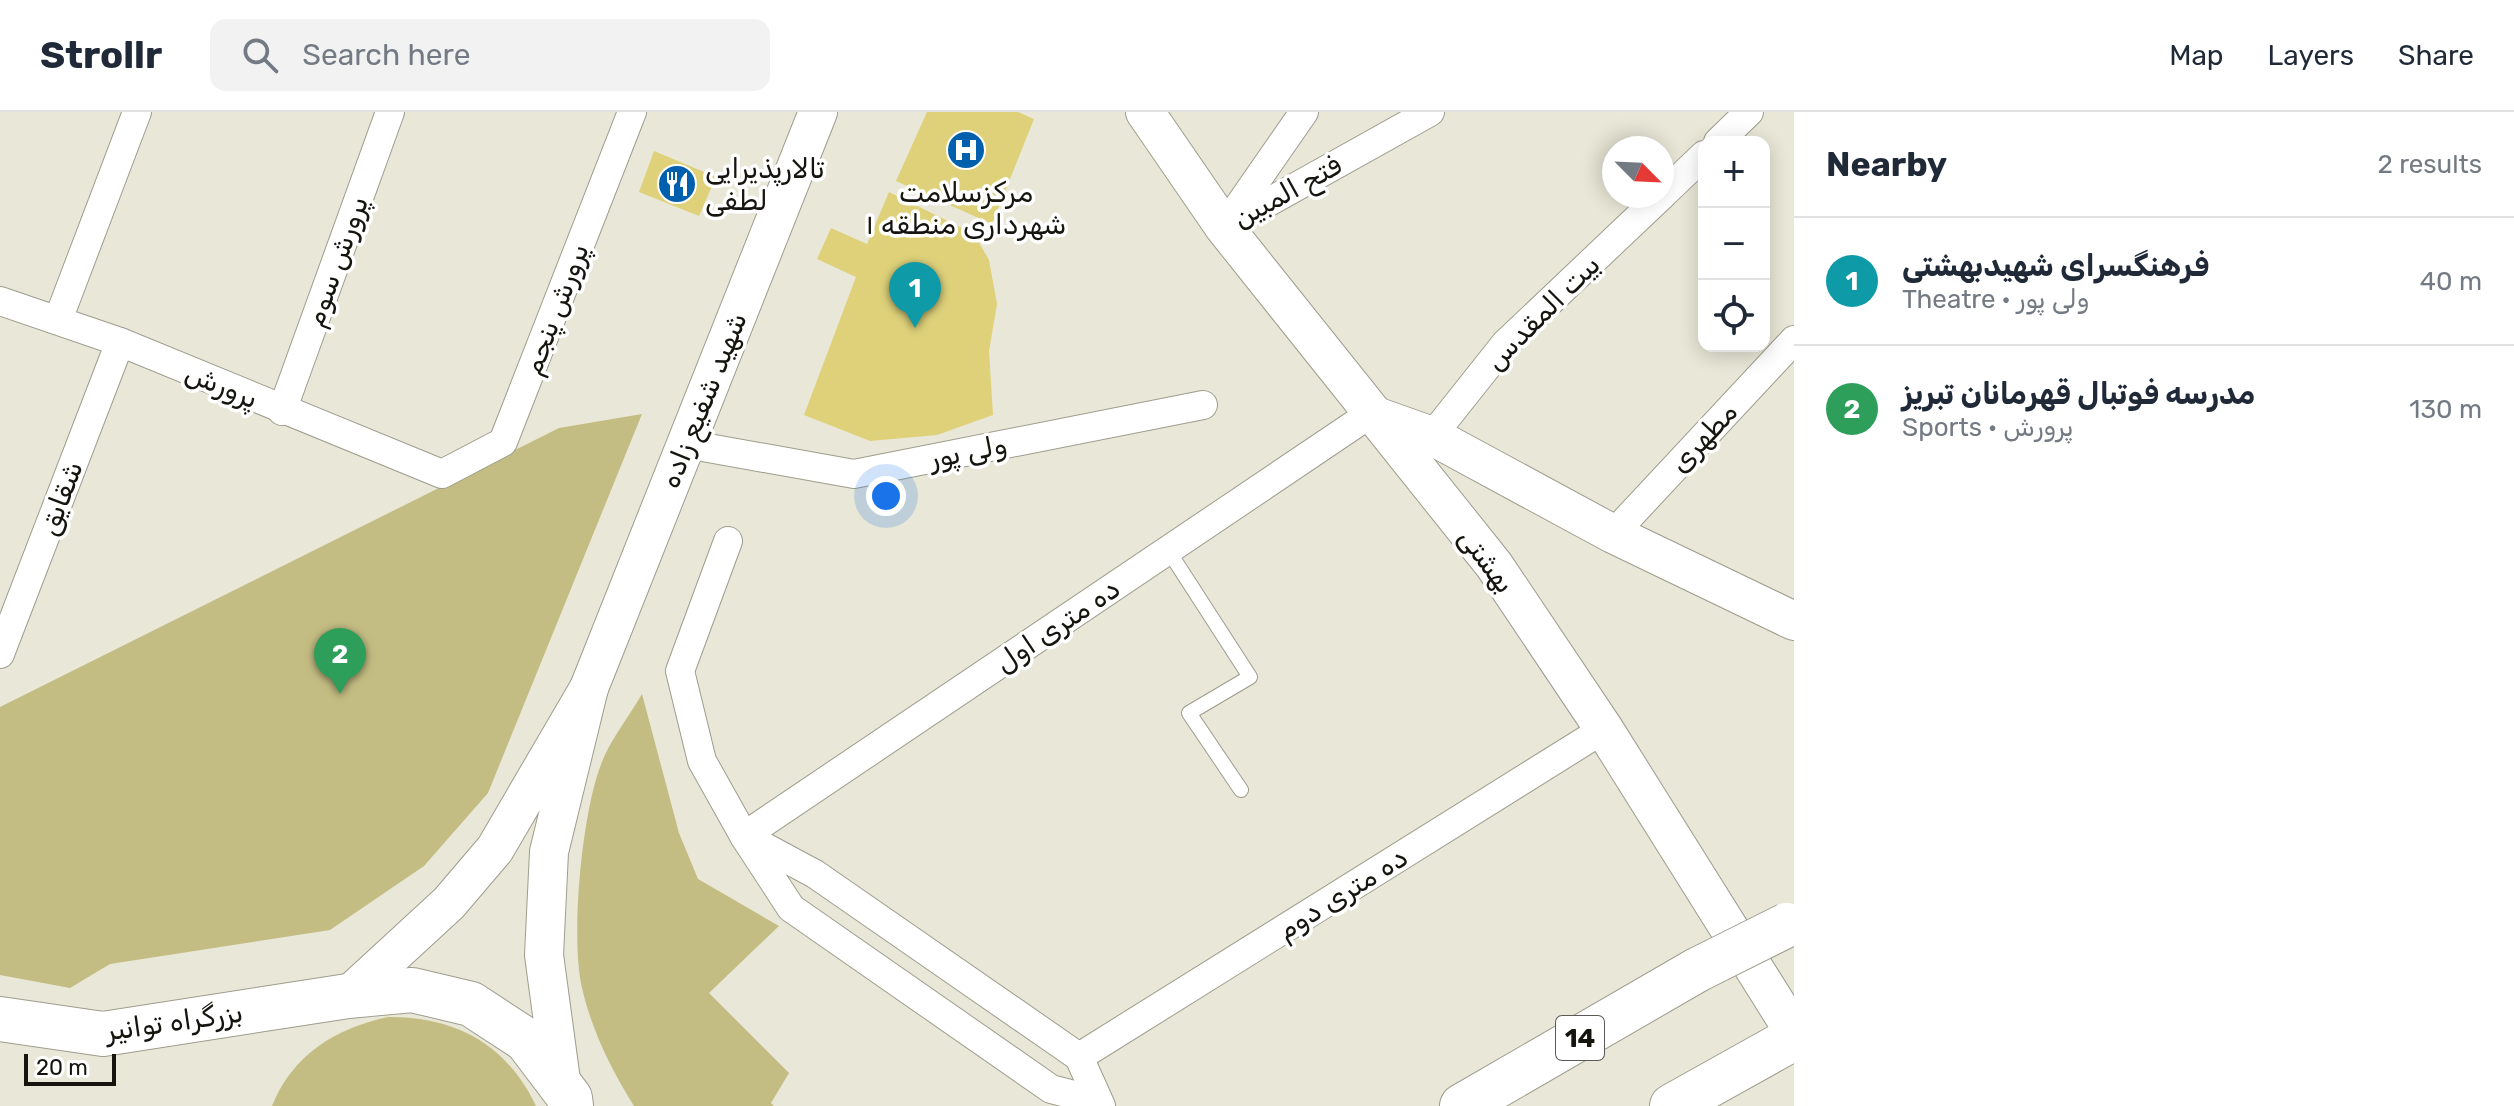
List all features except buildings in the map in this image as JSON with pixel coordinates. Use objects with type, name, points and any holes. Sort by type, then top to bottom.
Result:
[{"type":"highway","name":"14","points":[[1462,1106],[1697,970],[1791,924]]},
{"type":"highway","name":"بزرگراه توانیر","points":[[0,1019],[103,1034],[348,996],[412,990],[471,1004],[526,1040],[569,1100]]},
{"type":"highway","points":[[1672,1106],[1794,1035]]},
{"type":"main road","name":"شهید شفیع زاده","points":[[589,688],[818,112]]},
{"type":"main road","name":"بهشتی","points":[[1145,112],[1224,227],[1370,414],[1494,565],[1604,729],[1794,1035]]},
{"type":"main road","points":[[1370,414],[1432,436],[1613,534],[1789,617]]},
{"type":"main road","points":[[348,996],[449,903],[495,849],[589,688]]},
{"type":"main road","points":[[569,1100],[544,955],[549,852],[589,688]]},
{"type":"street","points":[[58,320],[137,112]]},
{"type":"street","name":"پرورش سوم","points":[[282,411],[390,112]]},
{"type":"street","name":"پرورش پنجم","points":[[442,474],[503,442],[632,112]]},
{"type":"street","name":"فتح المبین","points":[[1224,227],[1304,112]]},
{"type":"street","name":"فتح المبین","points":[[1224,227],[1430,112]]},
{"type":"street","points":[[1724,136],[1749,112]]},
{"type":"street","name":"بیت المقدس","points":[[1674,184],[1698,161]]},
{"type":"street","name":"بیت المقدس","points":[[1432,436],[1505,344],[1649,208]]},
{"type":"street","name":"پرورش","points":[[0,301],[120,342],[442,474]]},
{"type":"street","name":"مطهری","points":[[1613,534],[1794,340]]},
{"type":"street","name":"شقایق","points":[[0,654],[120,342]]},
{"type":"street","name":"ولی پور","points":[[686,444],[854,474],[1203,405]]},
{"type":"street","name":"ده متری اول","points":[[744,836],[1370,414]]},
{"type":"street","points":[[728,541],[680,671],[702,761],[744,836],[791,908],[1051,1089],[1099,1103]]},
{"type":"street","name":"ده متری دوم","points":[[1079,1057],[1604,729]]},
{"type":"street","points":[[744,836],[815,874],[1079,1057],[1099,1103]]},
{"type":"lane","points":[[1168,550],[1250,677],[1189,713],[1241,790]]},
{"type":"shaded area","points":[[642,414],[488,793],[424,866],[330,930],[110,964],[70,988],[0,975],[0,707],[559,428]]},
{"type":"shaded area","points":[[642,694],[679,833],[698,879],[779,926],[709,993],[789,1073],[771,1103],[774,1106],[634,1106],[610,1064],[591,1019],[582,988],[577,937],[584,838],[596,779],[604,757]]},
{"type":"shaded area","points":[[388,1017],[435,1022],[476,1038],[510,1066],[536,1106],[272,1106],[291,1072],[318,1046],[351,1028]]},
{"type":"place","name":"مرکزسلامت شهرداری منطقه ۱","points":[[966,150]]},
{"type":"place","name":"تالارپذیرایی لطفی","points":[[677,184]]},
{"type":"place","name":"فرهنگسرای شهیدبهشتی","points":[[915,328]]},
{"type":"place","name":"مدرسه فوتبال قهرمانان تبریز","points":[[340,694]]}]
